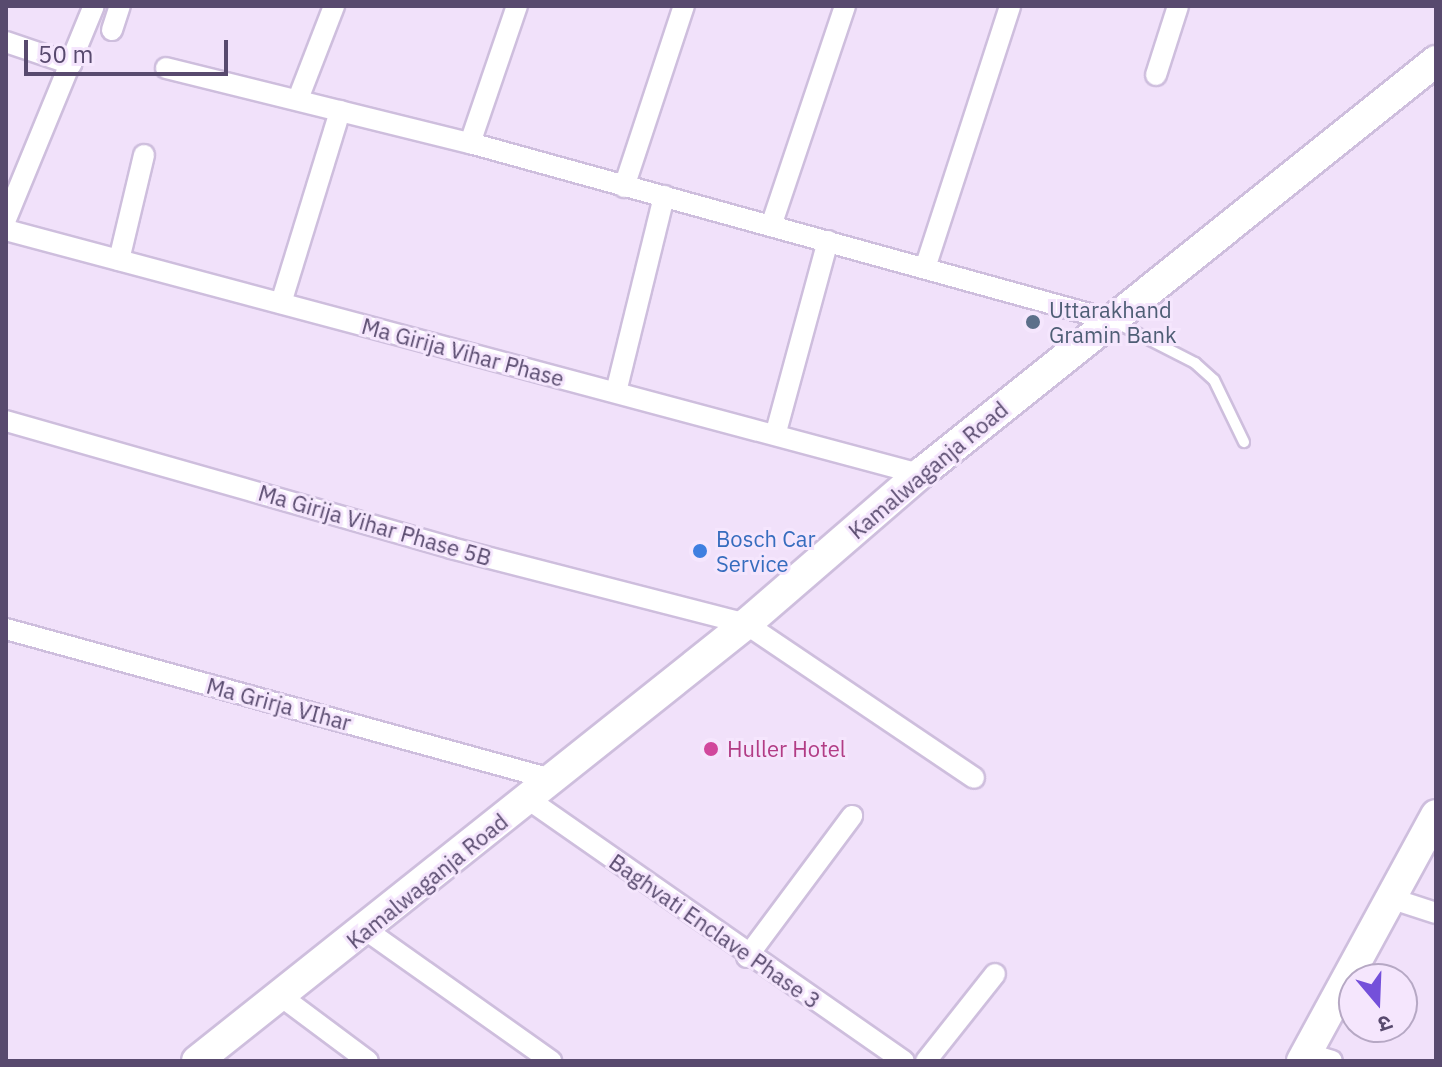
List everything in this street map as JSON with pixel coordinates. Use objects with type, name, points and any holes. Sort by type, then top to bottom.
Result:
[{"type":"main road","name":"Kamalwaganja Road","points":[[197,1061],[282,997],[746,624],[920,474],[1436,61]]},
{"type":"main road","points":[[1313,1058],[1390,898],[1436,815]]},
{"type":"street","points":[[6,219],[94,6]]},
{"type":"street","points":[[112,30],[120,6]]},
{"type":"street","points":[[298,99],[334,6]]},
{"type":"street","points":[[470,143],[517,6]]},
{"type":"street","points":[[624,187],[684,6]]},
{"type":"street","points":[[771,226],[845,6]]},
{"type":"street","points":[[926,265],[1010,6]]},
{"type":"street","points":[[1156,75],[1178,6]]},
{"type":"street","points":[[6,42],[71,64]]},
{"type":"street","points":[[166,68],[470,143],[624,187],[926,265],[1111,320]]},
{"type":"street","points":[[281,303],[340,111]]},
{"type":"street","points":[[119,260],[144,155]]},
{"type":"street","points":[[616,392],[664,196]]},
{"type":"street","name":"Ma Girija Vihar Phase","points":[[6,230],[776,432],[920,474]]},
{"type":"street","points":[[776,432],[828,241]]},
{"type":"street","name":"Ma Girija Vihar Phase 5B","points":[[6,421],[451,548],[746,624],[974,778]]},
{"type":"street","name":"Ma Grirja VIhar","points":[[6,629],[551,779]]},
{"type":"street","name":"Baghvati Enclave Phase 3","points":[[528,799],[747,957],[904,1061]]},
{"type":"street","points":[[747,957],[852,816]]},
{"type":"street","points":[[1390,898],[1436,913]]},
{"type":"street","points":[[366,930],[551,1061]]},
{"type":"street","points":[[926,1061],[995,974]]},
{"type":"street","points":[[282,997],[368,1061]]},
{"type":"lane","points":[[1111,320],[1195,363],[1214,380],[1244,442]]},
{"type":"place","name":"Uttarakhand Gramin Bank","points":[[1033,322]]},
{"type":"place","name":"Bosch Car Service","points":[[700,551]]},
{"type":"place","name":"Huller Hotel","points":[[711,749]]}]
